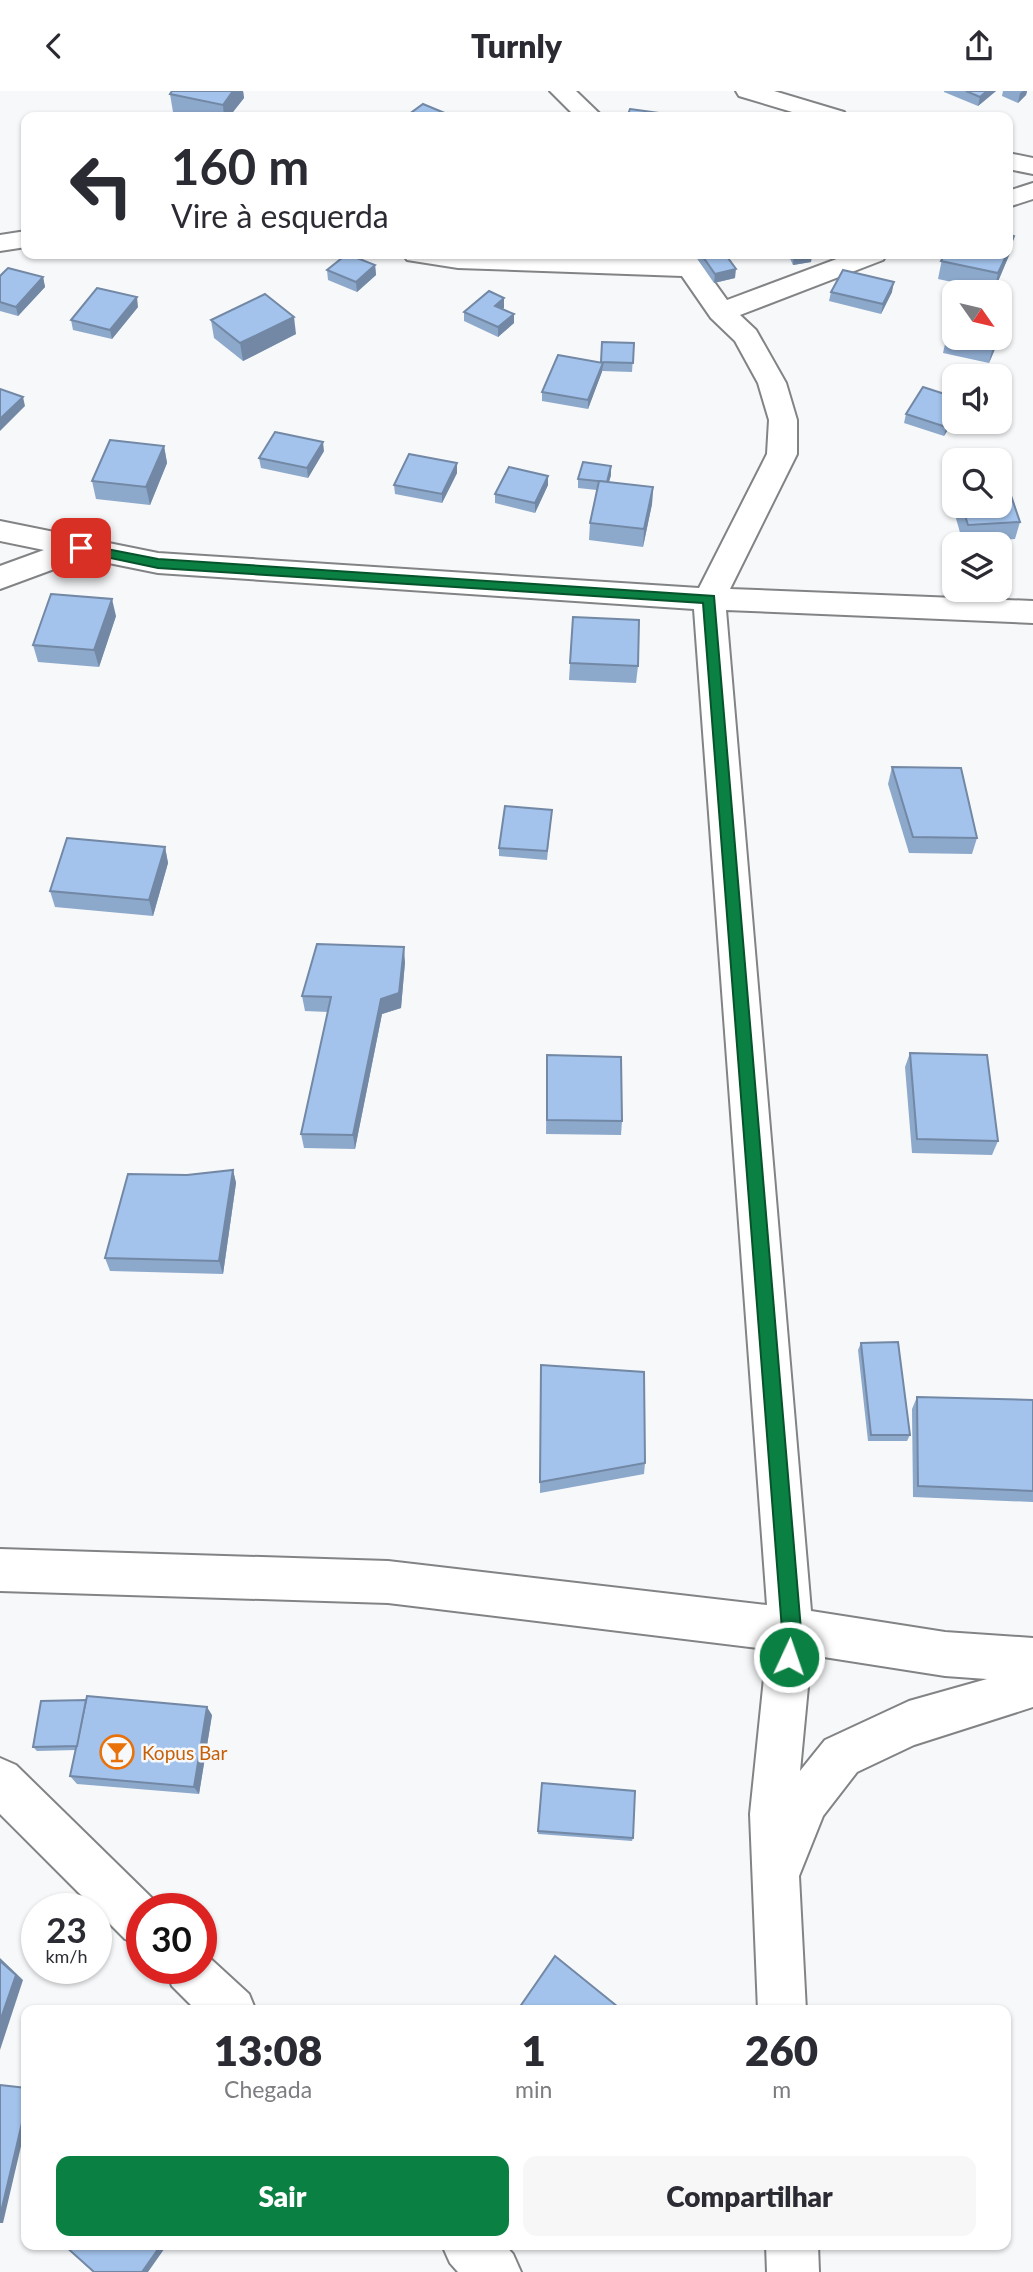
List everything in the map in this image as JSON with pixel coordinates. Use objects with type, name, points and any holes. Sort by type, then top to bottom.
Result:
[{"type":"street","points":[[562,91],[591,108]]},
{"type":"street","points":[[748,91],[818,112]]},
{"type":"street","points":[[1013,162],[1033,166]]},
{"type":"street","points":[[1013,197],[1033,191]]},
{"type":"street","points":[[0,243],[21,240]]},
{"type":"street","points":[[451,259],[686,261],[721,312],[746,335],[772,383],[783,419],[782,454],[709,599],[792,1630],[773,1814],[782,2005]]},
{"type":"street","points":[[721,312],[861,259]]},
{"type":"street","points":[[0,531],[158,563],[709,599],[1033,612]]},
{"type":"street","points":[[0,578],[81,548]]},
{"type":"street","points":[[0,1570],[388,1583],[792,1630],[945,1654],[1033,1660]]},
{"type":"street","points":[[776,1877],[806,1801],[841,1756],[909,1724],[986,1702],[1033,1685]]},
{"type":"street","points":[[0,1781],[126,1906]]},
{"type":"street","points":[[204,1984],[226,2005]]},
{"type":"street","points":[[473,2250],[495,2272]]},
{"type":"street","points":[[792,2250],[793,2272]]},
{"type":"building","points":[[172,91],[233,91],[223,105],[170,94]]},
{"type":"building","points":[[966,91],[987,91],[980,97]]},
{"type":"building","points":[[423,104],[442,112],[412,112]]},
{"type":"building","points":[[630,109],[652,112],[629,112]]},
{"type":"building","points":[[341,259],[360,259],[375,265],[356,282],[327,270]]},
{"type":"building","points":[[704,259],[729,259],[736,269],[715,274]]},
{"type":"building","points":[[942,259],[1005,259],[998,273],[941,261]]},
{"type":"building","points":[[8,268],[43,277],[16,307],[0,302],[0,276]]},
{"type":"building","points":[[843,270],[894,282],[883,304],[831,292]]},
{"type":"building","points":[[97,288],[137,297],[110,330],[71,320]]},
{"type":"building","points":[[489,291],[504,298],[495,306],[514,314],[498,327],[464,312]]},
{"type":"building","points":[[265,294],[294,317],[240,343],[211,320]]},
{"type":"building","points":[[602,342],[634,343],[633,363],[601,362]]},
{"type":"building","points":[[558,355],[603,363],[588,400],[542,392]]},
{"type":"building","points":[[923,387],[942,393],[942,426],[906,414]]},
{"type":"building","points":[[0,389],[23,397],[0,419]]},
{"type":"building","points":[[275,432],[323,442],[307,468],[259,458]]},
{"type":"building","points":[[110,440],[164,446],[146,487],[92,481]]},
{"type":"building","points":[[409,454],[457,463],[442,494],[394,485]]},
{"type":"building","points":[[583,462],[611,466],[607,482],[578,479]]},
{"type":"building","points":[[509,467],[548,476],[535,503],[495,494]]},
{"type":"building","points":[[599,481],[653,487],[644,529],[590,523]]},
{"type":"building","points":[[1012,499],[1020,522],[968,525],[966,518],[1012,518]]},
{"type":"building","points":[[51,594],[112,599],[94,650],[33,645]]},
{"type":"building","points":[[573,617],[639,620],[638,666],[570,663]]},
{"type":"building","points":[[892,767],[961,768],[977,838],[913,837]]},
{"type":"building","points":[[505,806],[552,810],[547,851],[499,848]]},
{"type":"building","points":[[67,838],[165,847],[149,900],[50,891]]},
{"type":"building","points":[[317,944],[404,947],[399,993],[381,999],[353,1135],[301,1134],[331,997],[302,996]]},
{"type":"building","points":[[910,1053],[987,1055],[998,1141],[917,1139]]},
{"type":"building","points":[[547,1055],[621,1057],[622,1121],[547,1120]]},
{"type":"building","points":[[233,1170],[219,1261],[105,1258],[128,1174],[187,1175]]},
{"type":"building","points":[[898,1342],[910,1435],[871,1435],[861,1343]]},
{"type":"building","points":[[541,1365],[644,1372],[645,1463],[540,1482]]},
{"type":"building","points":[[917,1397],[1033,1400],[1033,1491],[918,1486]]},
{"type":"building","points":[[87,1696],[207,1707],[194,1787],[70,1776]]},
{"type":"building","points":[[86,1700],[77,1746],[33,1747],[41,1701]]},
{"type":"building","points":[[542,1783],[635,1791],[633,1838],[538,1831]]},
{"type":"building","points":[[555,1956],[616,2005],[521,2005]]},
{"type":"building","points":[[0,1961],[16,1975],[0,2021]]},
{"type":"building","points":[[0,2085],[21,2087],[21,2127],[0,2216]]},
{"type":"building","points":[[70,2250],[157,2250],[142,2272],[94,2272]]},
{"type":"place","name":"Kopus Bar","points":[[117,1752]]},
{"type":"route","points":[[81,548],[158,563],[709,599],[792,1630],[789,1657]]}]
